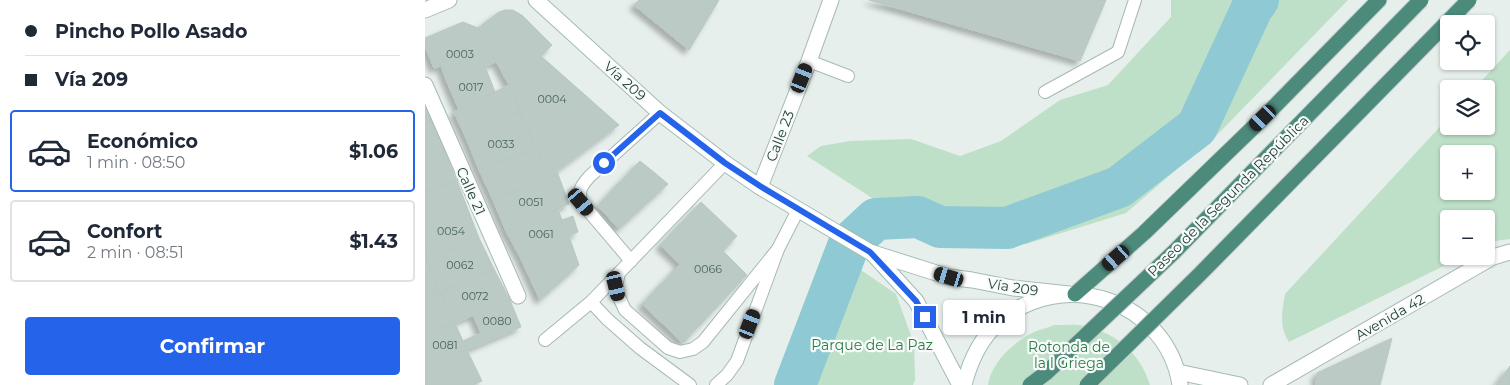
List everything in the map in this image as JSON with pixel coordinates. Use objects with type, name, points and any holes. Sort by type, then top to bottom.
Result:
[{"type":"highway","points":[[1072,294],[1144,233],[1263,118],[1379,0]]},
{"type":"highway","name":"Paseo de la Segunda República","points":[[1030,385],[1046,373],[1174,252],[1421,0]]},
{"type":"highway","points":[[1087,385],[1201,273],[1469,0]]},
{"type":"main road","points":[[425,10],[449,0]]},
{"type":"main road","name":"Vía 209","points":[[536,0],[660,113],[725,163],[798,210],[870,252],[949,277],[1013,288],[1072,294]]},
{"type":"main road","name":"Calle 23","points":[[760,186],[831,0]]},
{"type":"main road","name":"Calle 21","points":[[425,85],[518,296]]},
{"type":"main road","name":"Vía 209","points":[[870,252],[916,301],[962,385]]},
{"type":"main road","name":"Avenida 42","points":[[1271,385],[1493,257],[1510,252]]},
{"type":"main road","points":[[962,385],[969,365],[981,342],[998,322],[1019,307],[1043,298],[1072,294],[1100,297],[1125,307],[1146,322],[1163,341],[1179,379],[1240,385]]},
{"type":"lane","points":[[1045,92],[1118,52],[1135,0]]},
{"type":"lane","points":[[809,60],[848,76]]},
{"type":"lane","points":[[631,261],[581,202],[579,194],[581,186],[590,176],[660,113]]},
{"type":"lane","points":[[545,340],[591,302],[725,163]]},
{"type":"lane","points":[[716,385],[727,375],[737,361],[778,249],[798,210]]},
{"type":"lane","points":[[619,273],[616,286],[625,310],[668,348],[680,352],[693,350],[703,342],[778,249]]},
{"type":"lane","points":[[591,302],[607,319],[641,348],[690,385]]},
{"type":"green space","points":[[1171,0],[1348,0],[1220,132],[1126,213],[1026,244],[924,234],[807,156],[821,146],[850,141],[911,139],[960,156],[1001,141],[1060,100],[1108,85],[1171,17]]},
{"type":"green space","points":[[1510,50],[1510,239],[1495,241],[1495,210],[1440,210],[1440,265],[1446,265],[1289,342],[1284,331],[1282,313],[1285,294],[1440,127],[1440,135],[1495,135],[1495,80],[1482,80],[1492,70],[1495,70],[1495,66]]},
{"type":"green space","name":"Parque de La Paz","points":[[858,268],[896,294],[914,344],[915,380],[913,385],[815,385]]},
{"type":"green space","name":"Rotonda de la I Griega","points":[[1054,325],[1085,326],[1096,329],[1117,340],[1134,355],[1146,374],[1150,385],[988,385],[993,370],[1013,346],[1032,333]]},
{"type":"building","points":[[639,0],[719,0],[689,50],[634,5]]},
{"type":"building","points":[[869,0],[1106,0],[1080,61]]},
{"type":"building","points":[[513,10],[523,16],[552,45],[541,56],[619,125],[557,171],[541,160],[509,85],[478,28],[499,12]]},
{"type":"building","points":[[463,22],[478,28],[496,62],[447,82],[441,66],[434,68],[425,46],[425,38]]},
{"type":"building","points":[[485,66],[495,92],[459,110],[447,82]]},
{"type":"building","points":[[509,85],[520,112],[467,140],[454,112]]},
{"type":"building","points":[[425,102],[433,120],[425,124]]},
{"type":"building","points":[[520,112],[536,148],[479,170],[467,140]]},
{"type":"building","points":[[433,120],[445,152],[425,160],[425,124]]},
{"type":"building","points":[[536,148],[541,160],[557,171],[558,174],[493,200],[479,170]]},
{"type":"building","points":[[445,152],[457,181],[425,193],[425,160]]},
{"type":"building","points":[[640,161],[655,173],[609,218],[597,206]]},
{"type":"building","points":[[655,173],[668,184],[619,229],[609,218]]},
{"type":"building","points":[[558,174],[569,204],[506,231],[493,200]]},
{"type":"building","points":[[457,181],[467,207],[425,225],[425,193]]},
{"type":"building","points":[[701,202],[737,236],[723,251],[747,275],[683,343],[642,304],[680,264],[660,245]]},
{"type":"building","points":[[467,207],[479,238],[426,261],[425,225]]},
{"type":"building","points":[[558,209],[562,220],[573,216],[578,232],[521,259],[506,231]]},
{"type":"building","points":[[569,236],[579,265],[540,300],[521,259]]},
{"type":"building","points":[[479,238],[494,269],[440,292],[426,261]]},
{"type":"building","points":[[425,262],[440,292],[425,299]]},
{"type":"building","points":[[494,269],[510,300],[455,323],[440,292]]},
{"type":"building","points":[[440,292],[455,323],[425,335],[425,299]]},
{"type":"building","points":[[510,300],[521,327],[467,350],[463,341],[481,333],[473,315]]},
{"type":"building","points":[[455,323],[467,350],[425,368],[425,335]]},
{"type":"building","points":[[1392,338],[1380,385],[1316,385],[1317,373]]},
{"type":"building","points":[[467,350],[482,381],[473,385],[425,385],[425,368]]},
{"type":"building","points":[[1510,366],[1510,385],[1496,385]]},
{"type":"waterway","points":[[795,385],[849,244],[876,219],[918,217],[940,227],[1007,228],[1119,187],[1197,127],[1252,8],[1258,0]]},
{"type":"route","points":[[604,163],[660,113],[725,163],[798,210],[870,252],[916,301],[925,317]]}]
